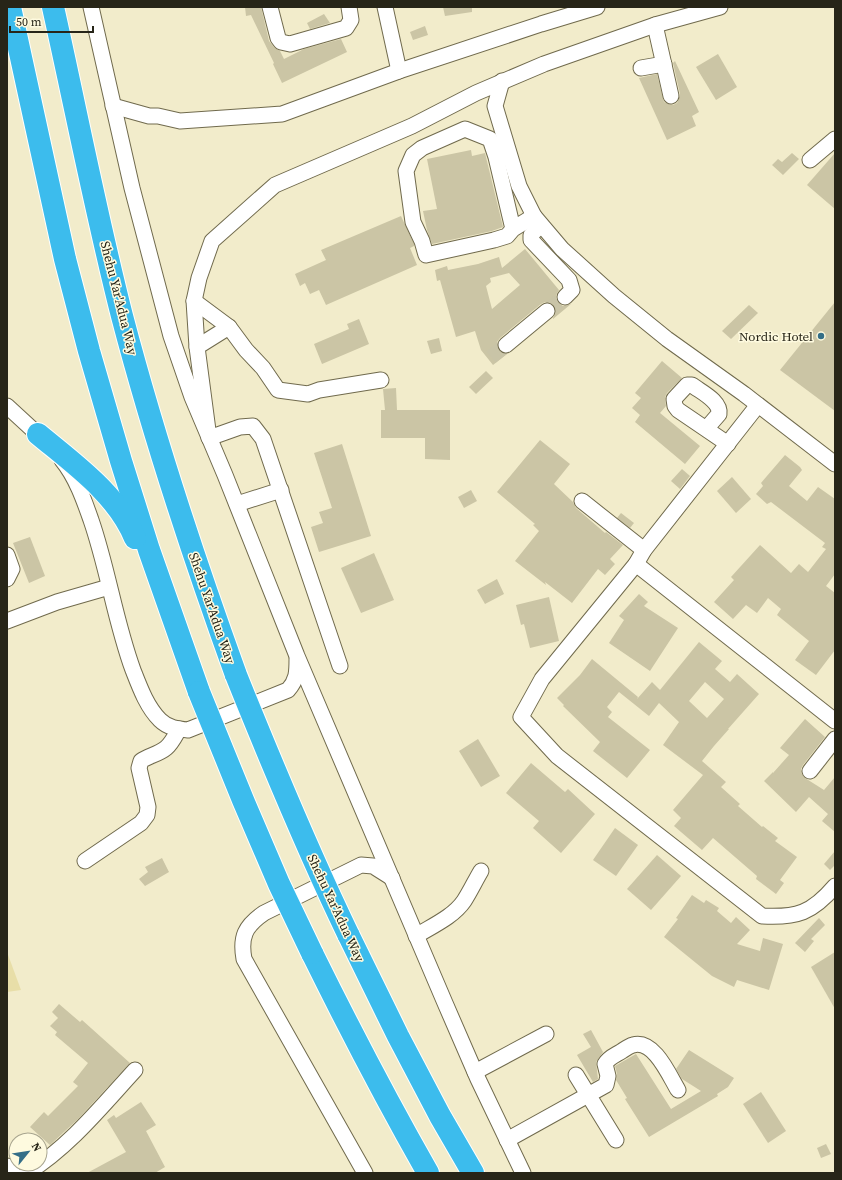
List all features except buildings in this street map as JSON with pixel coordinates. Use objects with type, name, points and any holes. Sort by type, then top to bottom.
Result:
[{"type":"highway","points":[[10,7],[65,259],[87,343],[123,468],[149,550],[200,692],[243,800],[279,884],[359,1047],[428,1173]]},
{"type":"highway","name":"Shehu Yar'Adua Way","points":[[53,7],[80,134],[122,316],[155,435],[181,518],[236,674],[278,780],[312,859],[398,1036],[440,1116],[473,1173]]},
{"type":"highway","points":[[69,7],[71,87]]},
{"type":"highway","points":[[7,12],[24,66]]},
{"type":"highway","points":[[38,434],[92,480],[109,497],[122,514],[132,529],[158,590],[178,630]]},
{"type":"street","points":[[91,7],[132,188],[174,344],[199,414],[237,504],[297,656],[416,936],[475,1072],[523,1173]]},
{"type":"street","points":[[270,7],[278,38],[281,42],[290,44],[346,28],[351,20],[349,7]]},
{"type":"street","points":[[385,7],[399,71]]},
{"type":"street","points":[[113,106],[149,116],[158,116],[180,121],[282,114],[399,71],[534,26],[597,7]]},
{"type":"street","points":[[210,438],[197,343],[194,301],[199,278],[212,241],[275,185],[412,126],[476,93],[544,64],[655,25],[720,7]]},
{"type":"street","points":[[655,25],[671,96]]},
{"type":"street","points":[[641,68],[664,64]]},
{"type":"street","points":[[502,82],[495,106],[519,186],[538,220],[562,249],[614,296],[667,339],[758,405],[835,464]]},
{"type":"street","points":[[476,93],[495,106]]},
{"type":"street","points":[[513,229],[496,157],[490,140],[465,129],[422,148],[413,155],[406,171],[413,222],[422,241],[426,255],[507,236],[513,229],[538,220]]},
{"type":"street","points":[[810,160],[835,138]]},
{"type":"street","points":[[538,220],[531,235],[531,240],[569,280],[572,290],[565,297]]},
{"type":"street","points":[[194,301],[229,327],[246,350],[263,368],[278,390],[308,394],[319,390],[381,380]]},
{"type":"street","points":[[506,345],[547,311]]},
{"type":"street","points":[[174,344],[197,343],[229,327]]},
{"type":"street","points":[[758,405],[644,550],[636,564],[542,679],[521,717],[557,756],[762,916],[782,917],[802,913],[819,904],[835,886]]},
{"type":"street","points":[[7,406],[38,434],[67,466],[78,487],[96,535],[128,657],[146,702],[161,722],[171,727],[188,730],[288,690],[294,684],[296,678],[297,656]]},
{"type":"street","points":[[210,438],[240,426],[253,426],[263,439],[340,666]]},
{"type":"street","points":[[706,429],[728,444]]},
{"type":"street","points":[[237,504],[281,490]]},
{"type":"street","points":[[582,501],[644,550]]},
{"type":"street","points":[[7,555],[12,569],[7,579]]},
{"type":"street","points":[[636,564],[835,721]]},
{"type":"street","points":[[7,621],[57,602],[109,587]]},
{"type":"street","points":[[85,861],[141,822],[147,815],[148,808],[139,768],[141,761],[146,757],[165,749],[170,744],[179,729]]},
{"type":"street","points":[[810,771],[835,739]]},
{"type":"street","points":[[365,1173],[244,959],[243,941],[248,926],[264,913],[361,865],[373,866],[392,878]]},
{"type":"street","points":[[416,936],[451,915],[464,902],[481,871]]},
{"type":"street","points":[[475,1072],[546,1034]]},
{"type":"street","points":[[507,1140],[606,1085],[608,1076],[605,1064],[608,1059],[632,1045],[644,1046],[656,1054],[678,1090]]},
{"type":"street","points":[[27,1173],[43,1163],[59,1150],[135,1070]]},
{"type":"street","points":[[576,1075],[616,1140]]},
{"type":"street","points":[[7,1166],[13,1173]]},
{"type":"shaded area","points":[[7,952],[21,990],[7,992]]},
{"type":"tunnel","points":[[547,311],[565,297]]},
{"type":"tunnel","points":[[491,357],[506,345]]},
{"type":"place","name":"Nordic Hotel","points":[[821,336]]}]
